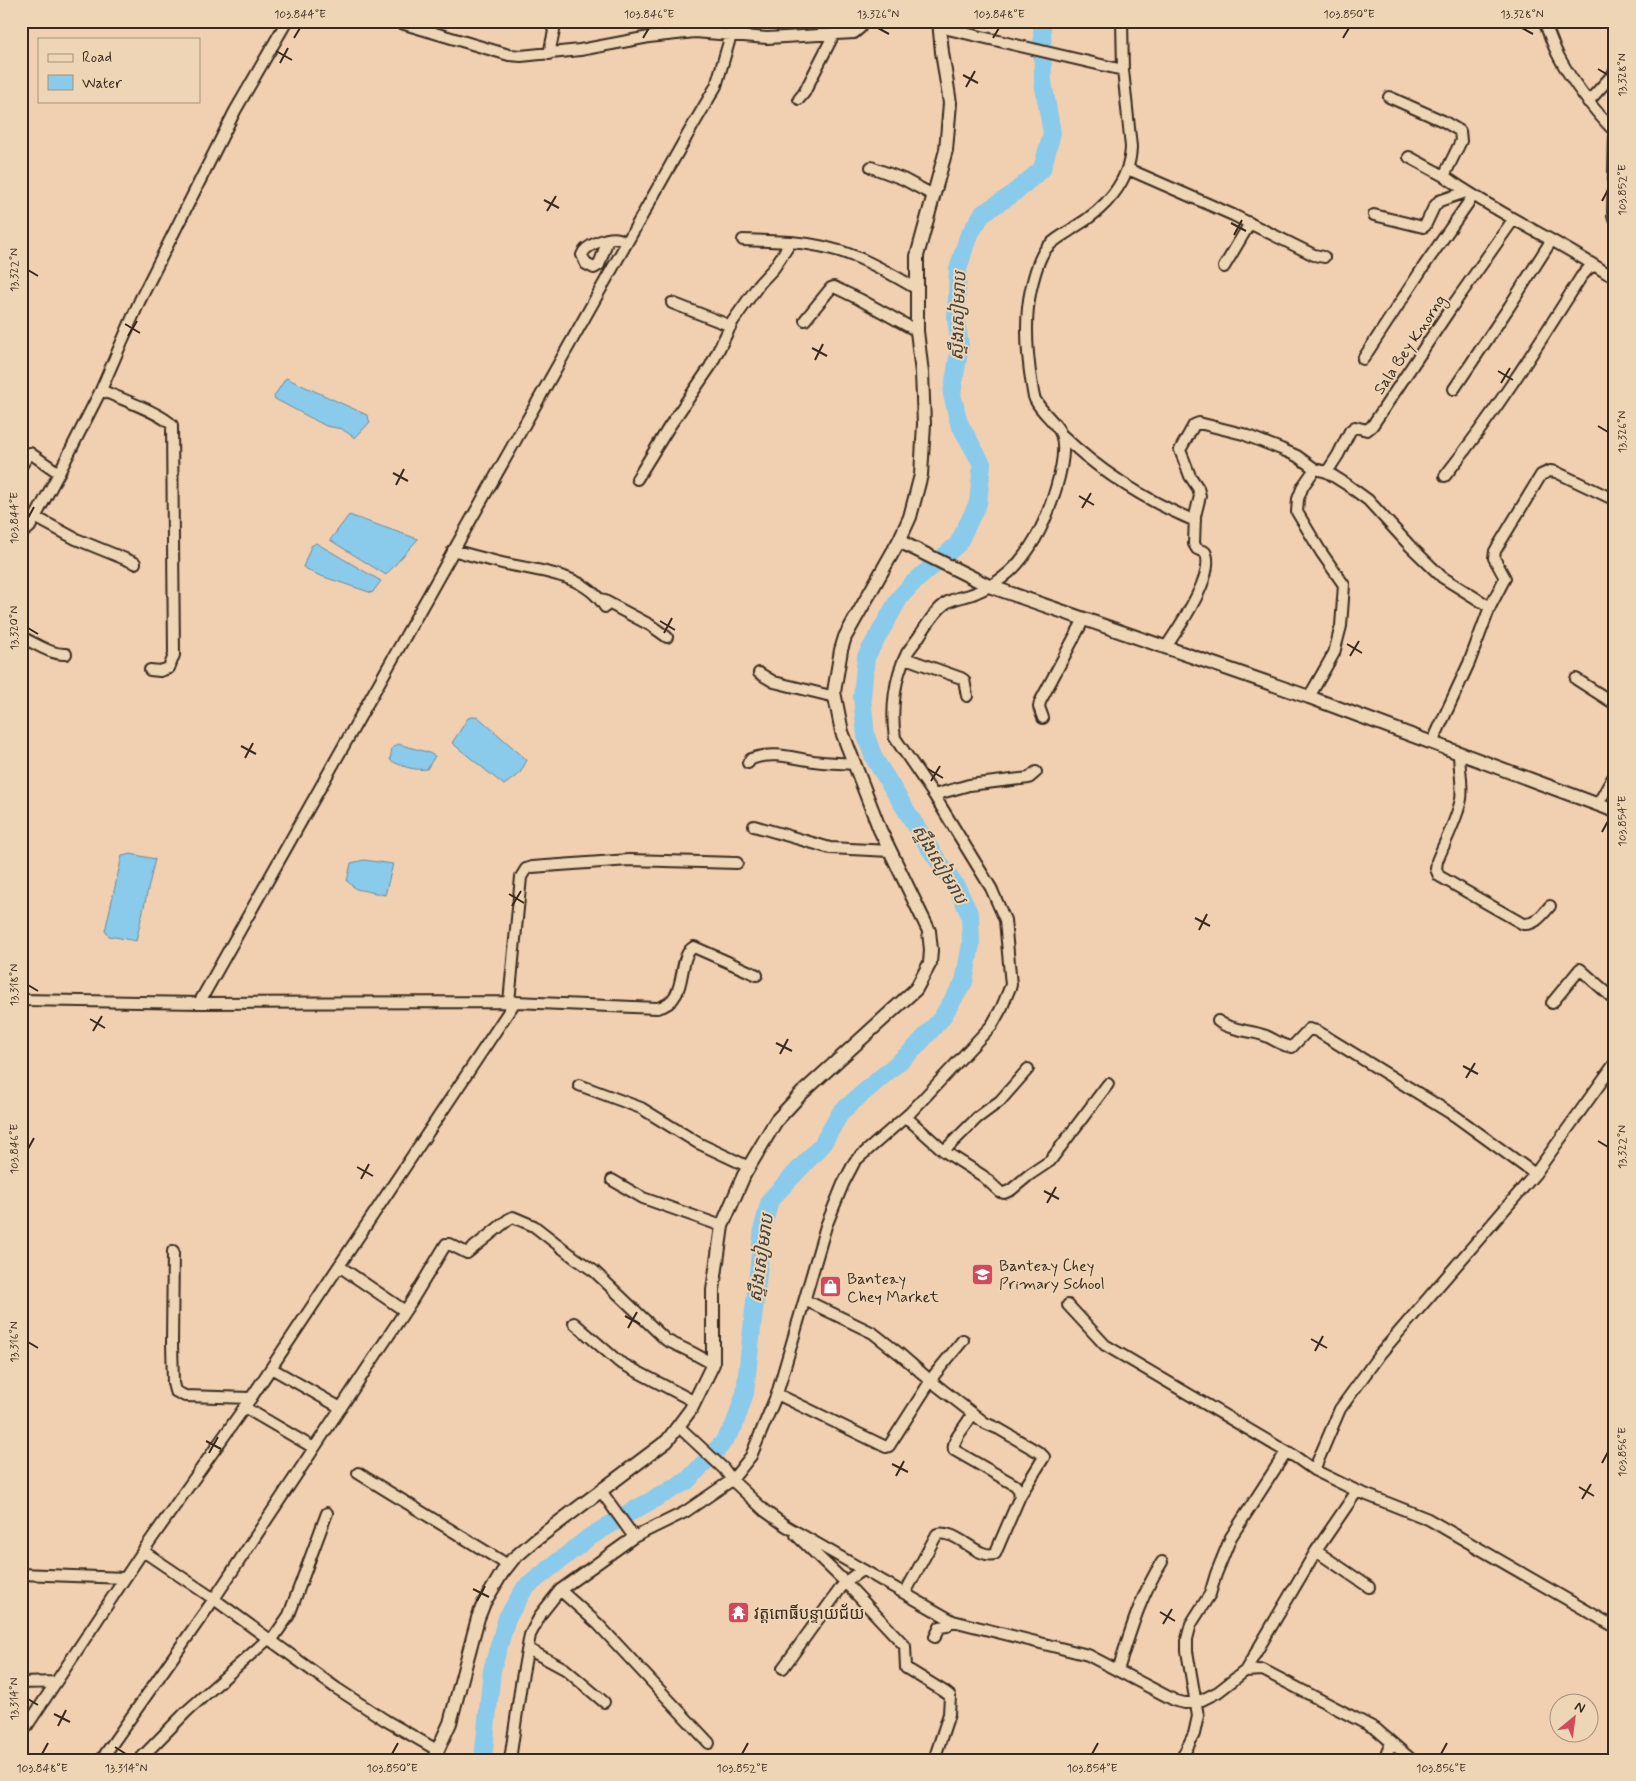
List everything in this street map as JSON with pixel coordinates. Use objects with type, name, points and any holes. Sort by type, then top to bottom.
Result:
[{"type":"street","points":[[21,534],[30,527],[59,472],[101,390],[140,300],[235,111],[287,21]]},
{"type":"street","points":[[394,21],[509,55],[521,56],[580,50],[649,37],[695,32],[767,38],[854,33],[864,21]]},
{"type":"street","points":[[549,54],[554,31],[550,21]]},
{"type":"street","points":[[1122,21],[1123,70],[1131,158],[1128,168],[1108,202],[1046,248],[1039,262],[1031,289],[1028,314],[1028,362],[1035,400],[1061,434],[1087,459],[1137,493],[1195,522]]},
{"type":"street","points":[[1544,21],[1558,56],[1588,102],[1615,132],[1613,216],[1615,218]]},
{"type":"street","points":[[143,1551],[435,1755],[450,1724],[478,1618],[484,1603],[508,1564],[534,1541],[667,1441],[696,1402],[713,1364],[714,1290],[722,1226],[749,1167],[776,1121],[801,1094],[916,989],[927,970],[931,950],[929,931],[880,830],[854,764],[842,732],[834,692],[836,674],[845,637],[899,541],[910,517],[921,474],[924,408],[917,331],[917,256],[946,150],[950,103],[939,24],[1059,56],[1123,70]]},
{"type":"street","points":[[799,99],[804,93],[834,34]]},
{"type":"street","points":[[199,1003],[626,242],[716,86],[731,35]]},
{"type":"street","points":[[1588,102],[1615,72]]},
{"type":"street","points":[[1389,97],[1443,121],[1460,131],[1461,141],[1444,176]]},
{"type":"street","points":[[1409,157],[1444,176],[1469,194],[1513,220],[1608,274],[1615,274]]},
{"type":"street","points":[[871,167],[903,179],[933,195]]},
{"type":"street","points":[[1128,168],[1250,223],[1314,255],[1324,257]]},
{"type":"street","points":[[1374,215],[1423,227],[1438,201],[1469,194]]},
{"type":"street","points":[[1363,359],[1469,194]]},
{"type":"street","name":"Sala Bey Knorng","points":[[1327,472],[1350,431],[1355,427],[1367,430],[1372,426],[1513,220]]},
{"type":"street","points":[[1224,268],[1250,223]]},
{"type":"street","points":[[608,239],[619,239],[626,242]]},
{"type":"street","points":[[743,240],[825,246],[842,251],[888,272],[916,289]]},
{"type":"street","points":[[1454,389],[1551,240]]},
{"type":"street","points":[[637,479],[660,440],[710,367],[731,326],[760,283],[774,268],[790,242]]},
{"type":"street","points":[[1444,476],[1521,372],[1581,277],[1589,268],[1595,266]]},
{"type":"street","points":[[805,320],[831,288],[834,287],[859,298],[917,331]]},
{"type":"street","points":[[672,303],[731,326]]},
{"type":"street","points":[[101,390],[161,417],[172,425],[174,655],[169,668],[160,671],[150,670]]},
{"type":"street","points":[[1166,647],[1198,594],[1207,571],[1209,558],[1205,552],[1197,549],[1194,544],[1195,522],[1200,496],[1180,450],[1194,425],[1199,423],[1243,434],[1297,456],[1315,470],[1327,472],[1368,500],[1410,546],[1442,577],[1490,607]]},
{"type":"street","points":[[510,1760],[521,1684],[532,1627],[548,1603],[560,1590],[631,1533],[685,1512],[732,1480],[751,1456],[777,1394],[826,1226],[854,1161],[906,1117],[992,1025],[1002,1007],[1010,985],[1005,920],[991,888],[934,795],[895,738],[893,724],[894,704],[900,671],[905,658],[930,619],[947,602],[976,593],[984,584],[1008,575],[1034,541],[1044,524],[1054,496],[1061,463],[1061,434]]},
{"type":"street","points":[[21,466],[30,453],[59,472]]},
{"type":"street","points":[[1309,697],[1334,653],[1341,626],[1344,585],[1297,512],[1298,499],[1303,486],[1315,470]]},
{"type":"street","points":[[1432,743],[1468,663],[1490,607],[1506,578],[1494,558],[1495,551],[1541,474],[1550,471],[1556,472],[1613,495]]},
{"type":"street","points":[[35,517],[76,539],[135,564]]},
{"type":"street","points":[[899,541],[984,584],[1309,697],[1615,811]]},
{"type":"street","points":[[453,550],[568,579],[591,590],[602,603],[650,624],[667,637]]},
{"type":"street","points":[[1043,718],[1039,707],[1040,702],[1084,618]]},
{"type":"street","points":[[21,637],[53,653],[59,655],[66,654]]},
{"type":"street","points":[[905,658],[961,678],[964,680],[967,696]]},
{"type":"street","points":[[759,673],[774,682],[834,697]]},
{"type":"street","points":[[1576,679],[1615,704]]},
{"type":"street","points":[[1459,753],[1462,780],[1461,800],[1437,861],[1436,869],[1439,876],[1523,924],[1535,923],[1550,906]]},
{"type":"street","points":[[748,763],[751,758],[769,754],[821,762],[854,764]]},
{"type":"street","points":[[934,795],[969,785],[1029,778],[1036,772]]},
{"type":"street","points":[[1598,804],[1615,774]]},
{"type":"street","points":[[754,826],[830,848],[890,851]]},
{"type":"street","points":[[21,1735],[143,1551],[271,1368],[512,1002],[521,877],[526,869],[629,860],[737,863]]},
{"type":"street","points":[[21,1000],[199,1003],[512,1002],[657,1008],[666,1006],[677,992],[687,952],[694,947],[757,975]]},
{"type":"street","points":[[1552,1003],[1580,969],[1615,1000]]},
{"type":"street","points":[[1218,1021],[1232,1028],[1260,1034],[1292,1047],[1304,1033],[1312,1029],[1454,1116],[1535,1174]]},
{"type":"street","points":[[1313,1466],[1340,1409],[1380,1354],[1535,1174],[1615,1063]]},
{"type":"street","points":[[944,1151],[977,1118],[1000,1101],[1028,1069]]},
{"type":"street","points":[[906,1117],[944,1151],[983,1176],[1000,1192],[1004,1193],[1011,1190],[1028,1175],[1050,1161],[1108,1084]]},
{"type":"street","points":[[579,1085],[641,1108],[698,1143],[749,1167]]},
{"type":"street","points":[[612,1180],[643,1198],[722,1226]]},
{"type":"street","points":[[101,1760],[214,1599],[405,1311],[446,1244],[463,1252],[470,1252],[509,1219],[513,1217],[518,1218],[534,1226],[594,1271],[666,1340],[713,1364]]},
{"type":"street","points":[[173,1251],[172,1343],[175,1391],[185,1396],[248,1402],[314,1448]]},
{"type":"street","points":[[338,1266],[405,1311]]},
{"type":"street","points":[[804,1300],[873,1333],[972,1414],[1044,1457],[1020,1496],[995,1554],[982,1552],[950,1535],[937,1534],[905,1593]]},
{"type":"street","points":[[1068,1305],[1105,1345],[1286,1452],[1357,1491],[1428,1519],[1615,1627]]},
{"type":"street","points":[[574,1323],[619,1362],[696,1402]]},
{"type":"street","points":[[777,1394],[886,1447],[889,1446],[931,1381],[962,1340]]},
{"type":"street","points":[[271,1368],[341,1408]]},
{"type":"street","points":[[972,1414],[954,1444],[954,1450],[1015,1485],[1019,1490],[1020,1496]]},
{"type":"street","points":[[678,1426],[724,1468],[732,1480],[765,1511],[786,1526],[951,1620],[1088,1655],[1176,1701],[1185,1703],[1199,1701],[1215,1694],[1246,1670],[1316,1550],[1357,1491]]},
{"type":"street","points":[[1181,1760],[1194,1734],[1198,1716],[1199,1701],[1187,1652],[1187,1639],[1191,1624],[1210,1594],[1231,1537],[1286,1452]]},
{"type":"street","points":[[358,1473],[508,1564]]},
{"type":"street","points":[[600,1491],[631,1533]]},
{"type":"street","points":[[142,1758],[187,1711],[270,1640],[289,1615],[327,1513]]},
{"type":"street","points":[[786,1526],[845,1582],[905,1646],[906,1668],[950,1696],[949,1714],[934,1760]]},
{"type":"street","points":[[1316,1550],[1369,1587]]},
{"type":"street","points":[[1118,1670],[1139,1606],[1150,1580],[1162,1562]]},
{"type":"street","points":[[783,1668],[845,1582],[862,1570]]},
{"type":"street","points":[[21,1574],[125,1578]]},
{"type":"street","points":[[560,1590],[598,1624],[709,1743]]},
{"type":"street","points":[[935,1637],[940,1627],[947,1626],[951,1620]]},
{"type":"street","points":[[528,1650],[565,1670],[604,1702]]},
{"type":"street","points":[[1246,1670],[1262,1670],[1376,1729],[1412,1760]]},
{"type":"street","points":[[21,1684],[56,1682]]},
{"type":"street","points":[[1384,1760],[1392,1743]]},
{"type":"water","points":[[286,378],[367,415],[370,422],[355,438],[342,429],[326,426],[275,399],[274,396]]},
{"type":"water","points":[[349,515],[418,539],[386,575],[330,540]]},
{"type":"water","points":[[316,543],[381,581],[372,593],[318,575],[303,567],[311,546]]},
{"type":"water","points":[[477,716],[527,760],[520,773],[504,785],[452,743],[468,718]]},
{"type":"water","points":[[398,744],[435,756],[427,769],[413,769],[403,766],[390,760],[392,748]]},
{"type":"water","points":[[131,854],[155,859],[136,941],[109,936],[105,931],[122,856]]},
{"type":"water","points":[[364,860],[393,864],[385,895],[356,889],[347,881],[351,863]]},
{"type":"waterway","name":"ស្ទឹងសៀមរាប","points":[[483,1760],[492,1670],[507,1618],[525,1588],[588,1538],[687,1481],[721,1445],[734,1426],[745,1393],[763,1227],[770,1200],[822,1145],[841,1112],[914,1049],[941,1019],[964,982],[971,944],[970,915],[957,888],[930,849],[874,758],[866,736],[862,697],[866,657],[900,597],[913,583],[958,544],[978,503],[982,464],[959,423],[952,394],[960,346],[956,319],[958,269],[968,237],[983,213],[1010,196],[1042,169],[1052,133],[1043,82],[1042,21]]},
{"type":"place","name":"Banteay Chey Primary School","points":[[983,1274]]},
{"type":"place","name":"Banteay Chey Market","points":[[831,1287]]},
{"type":"place","name":"វត្តពោធិ៍បន្ទាយជ័យ","points":[[738,1613]]}]
